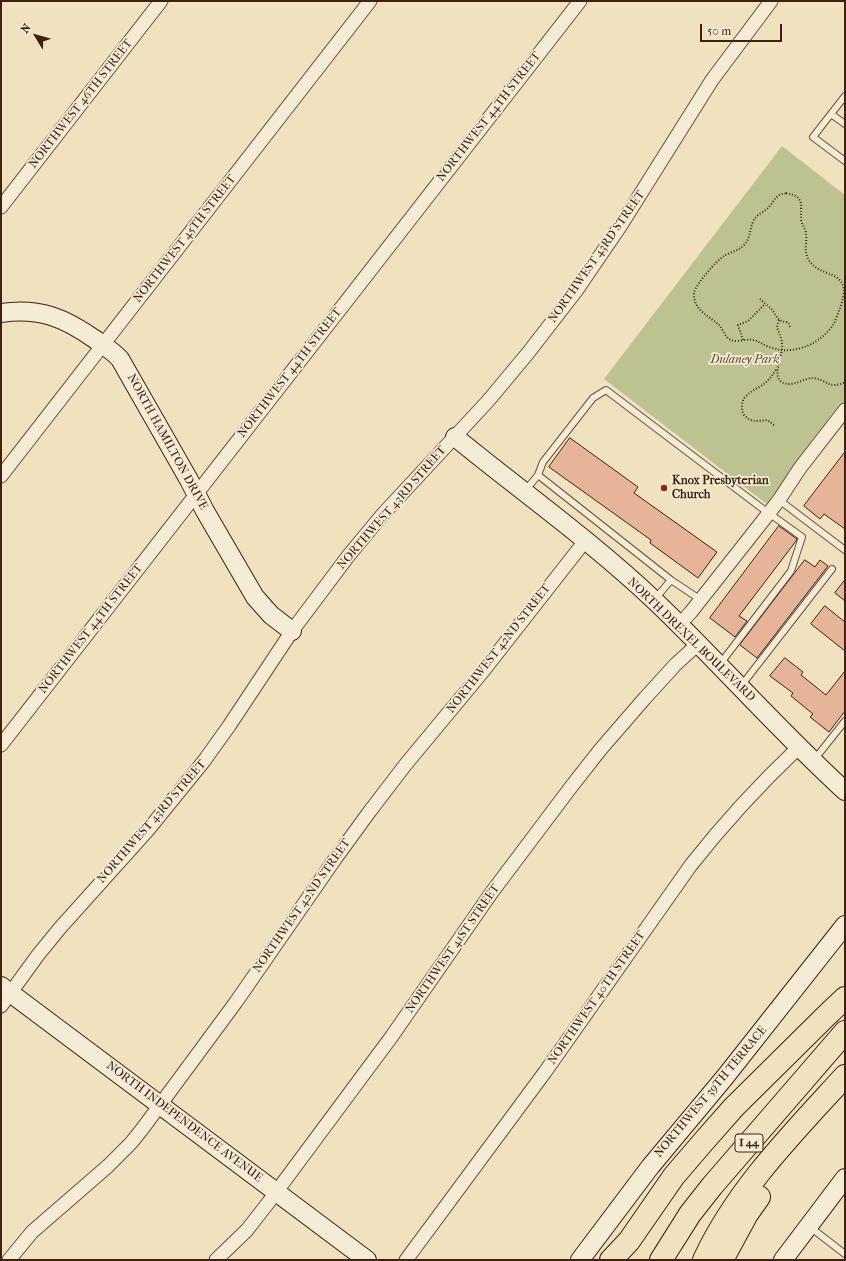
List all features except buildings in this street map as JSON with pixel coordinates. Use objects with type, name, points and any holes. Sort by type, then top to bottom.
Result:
[{"type":"highway","points":[[828,1014],[845,995]]},
{"type":"highway","points":[[617,1260],[674,1176],[704,1140],[734,1107],[845,998]]},
{"type":"highway","name":"I 44","points":[[661,1260],[690,1214],[712,1186],[845,1032]]},
{"type":"highway","points":[[704,1260],[722,1227],[746,1190],[779,1149],[845,1076]]},
{"type":"highway","points":[[722,1260],[747,1214],[845,1084]]},
{"type":"highway","points":[[611,1260],[629,1241]]},
{"type":"street","name":"NORTHWEST 46TH STREET","points":[[1,207],[161,1]]},
{"type":"street","name":"NORTHWEST 45TH STREET","points":[[1,476],[370,1]]},
{"type":"street","name":"NORTHWEST 44TH STREET","points":[[1,745],[580,1]]},
{"type":"street","name":"NORTHWEST 43RD STREET","points":[[4,995],[60,928],[148,830],[193,776],[217,744],[292,631],[364,536],[398,497],[488,401],[520,363],[576,291],[625,219],[712,80],[772,1]]},
{"type":"street","name":"NORTH HAMILTON DRIVE","points":[[1,313],[25,311],[43,313],[58,317],[77,327],[103,344],[120,359],[255,597],[271,615],[292,631]]},
{"type":"street","points":[[679,625],[701,600],[779,500],[800,468],[844,414]]},
{"type":"street","name":"NORTH DREXEL BOULEVARD","points":[[455,437],[584,541],[654,600],[799,747],[845,791]]},
{"type":"street","name":"NORTHWEST 42ND STREET","points":[[9,1260],[32,1232],[119,1156],[143,1128],[236,1002],[370,811],[484,670],[584,541]]},
{"type":"street","name":"NORTHWEST 41ST STREET","points":[[216,1260],[247,1230],[277,1191],[387,1042],[492,892],[571,787],[600,750],[645,698],[676,664],[698,644]]},
{"type":"street","name":"NORTHWEST 40TH STREET","points":[[406,1260],[545,1072],[691,865],[711,839],[737,810],[799,747]]},
{"type":"street","name":"NORTHWEST 39TH TERRACE","points":[[580,1260],[650,1167],[725,1077],[845,925]]},
{"type":"street","name":"NORTH INDEPENDENCE AVENUE","points":[[4,995],[160,1105],[277,1191],[367,1260]]},
{"type":"street","points":[[783,1260],[845,1178]]},
{"type":"lane","points":[[845,96],[813,138],[845,161]]},
{"type":"lane","points":[[832,114],[845,124]]},
{"type":"lane","points":[[524,492],[538,474],[544,462],[593,398],[606,390],[802,537],[791,571],[719,665]]},
{"type":"lane","points":[[538,474],[671,580],[701,600]]},
{"type":"lane","points":[[779,500],[845,550]]},
{"type":"lane","points":[[740,687],[832,569]]},
{"type":"lane","points":[[654,600],[671,580]]},
{"type":"lane","points":[[814,761],[845,721]]},
{"type":"lane","points":[[809,1226],[845,1254]]},
{"type":"path","points":[[786,193],[792,194],[798,198],[802,206],[801,222],[806,232],[806,251],[808,258],[812,265],[816,268],[824,273],[834,275],[839,279],[843,286],[844,295],[834,323],[821,339],[804,347],[783,350],[766,346],[755,340],[743,340],[737,342],[729,339],[720,326],[699,309],[695,303],[694,292],[696,286],[718,260],[723,256],[743,247],[750,236],[753,221],[757,215],[767,209],[779,195],[786,193]]},
{"type":"path","points":[[760,299],[772,310],[779,320],[788,322],[790,327]]},
{"type":"path","points":[[743,340],[738,325],[748,321],[765,304]]},
{"type":"path","points":[[774,425],[767,420],[759,422],[752,421],[745,416],[742,404],[746,396],[769,380],[777,368],[783,350],[782,341],[777,327],[779,320]]},
{"type":"path","points":[[777,368],[778,377],[782,382],[788,384],[798,383],[805,379],[812,378],[823,380],[833,386],[845,382]]},
{"type":"green space","name":"Dulaney Park","points":[[782,146],[845,195],[845,404],[768,505],[604,379]]},
{"type":"place","name":"Knox Presbyterian Church","points":[[664,488]]}]
